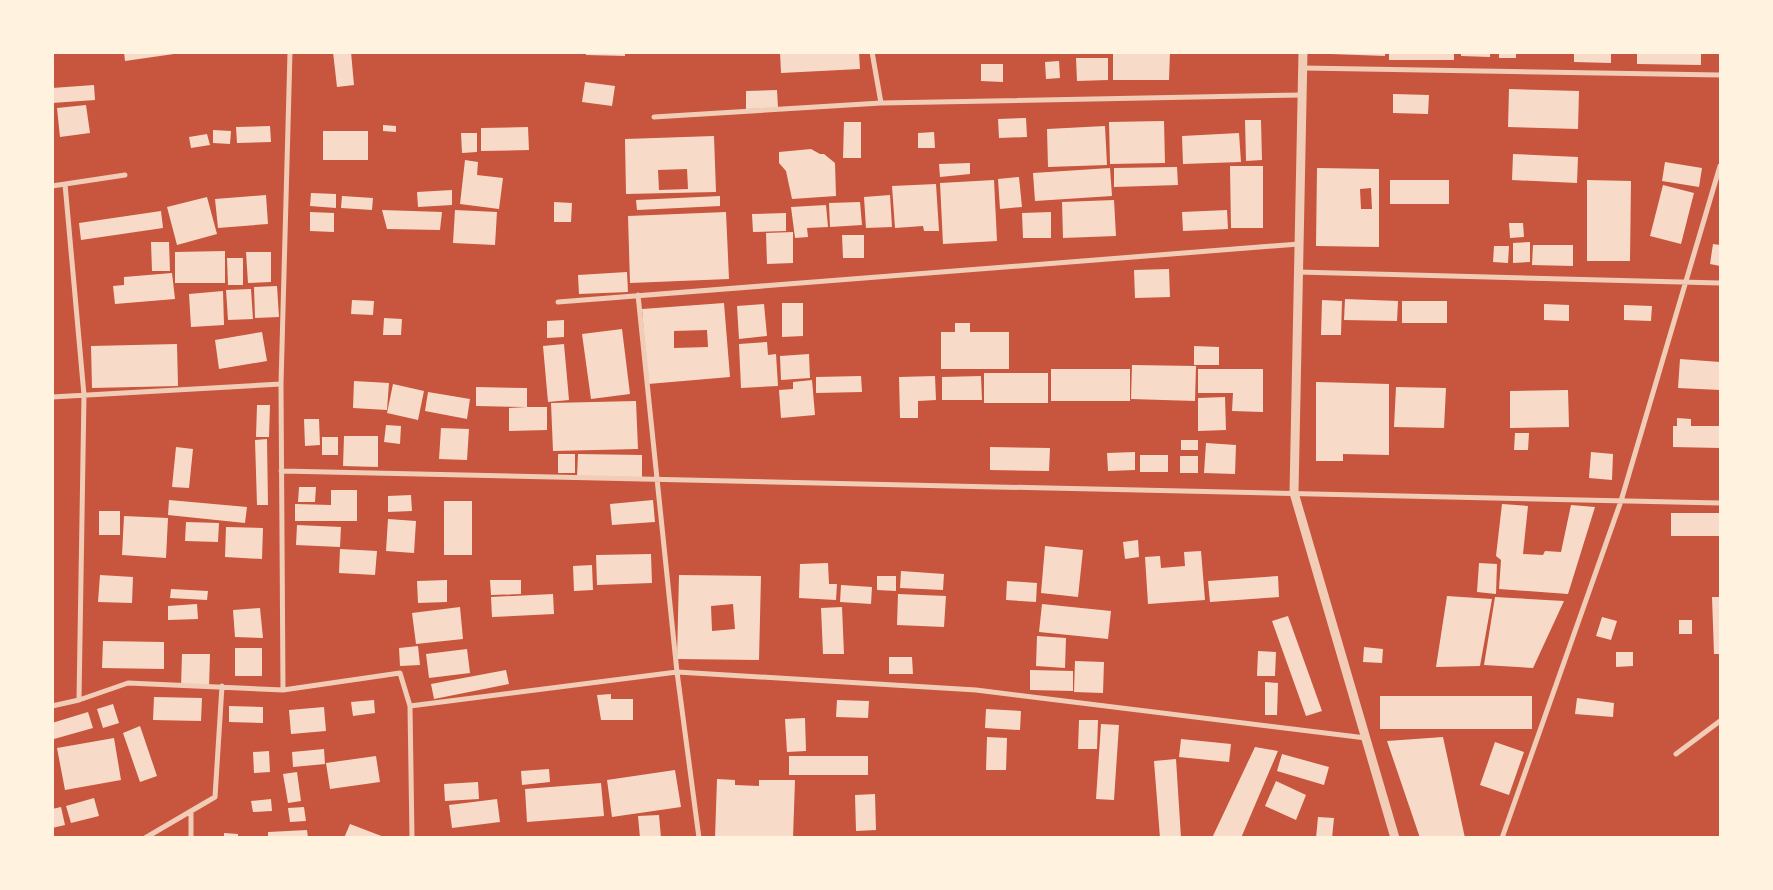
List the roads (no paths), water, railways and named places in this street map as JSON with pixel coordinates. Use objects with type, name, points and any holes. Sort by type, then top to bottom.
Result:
[{"type":"street","points":[[283,690],[281,384],[290,52]]},
{"type":"street","points":[[872,52],[881,103]]},
{"type":"street","points":[[1303,52],[1294,493],[1395,838]]},
{"type":"street","points":[[1303,68],[1720,75]]},
{"type":"street","points":[[654,117],[881,103],[1302,94]]},
{"type":"street","points":[[1502,838],[1621,501],[1720,166]]},
{"type":"street","points":[[52,186],[125,175]]},
{"type":"street","points":[[65,184],[84,395],[79,700]]},
{"type":"street","points":[[558,302],[1299,244]]},
{"type":"street","points":[[1298,272],[1720,283]]},
{"type":"street","points":[[638,295],[676,672],[699,838]]},
{"type":"street","points":[[52,397],[281,384]]},
{"type":"street","points":[[281,472],[1720,503]]},
{"type":"street","points":[[410,706],[676,672],[976,690],[1366,738]]},
{"type":"street","points":[[52,706],[79,700],[128,683],[283,690],[400,673],[410,706],[412,838]]},
{"type":"street","points":[[145,838],[215,797],[222,686]]},
{"type":"street","points":[[1676,754],[1720,721]]},
{"type":"street","points":[[191,811],[191,838]]}]
